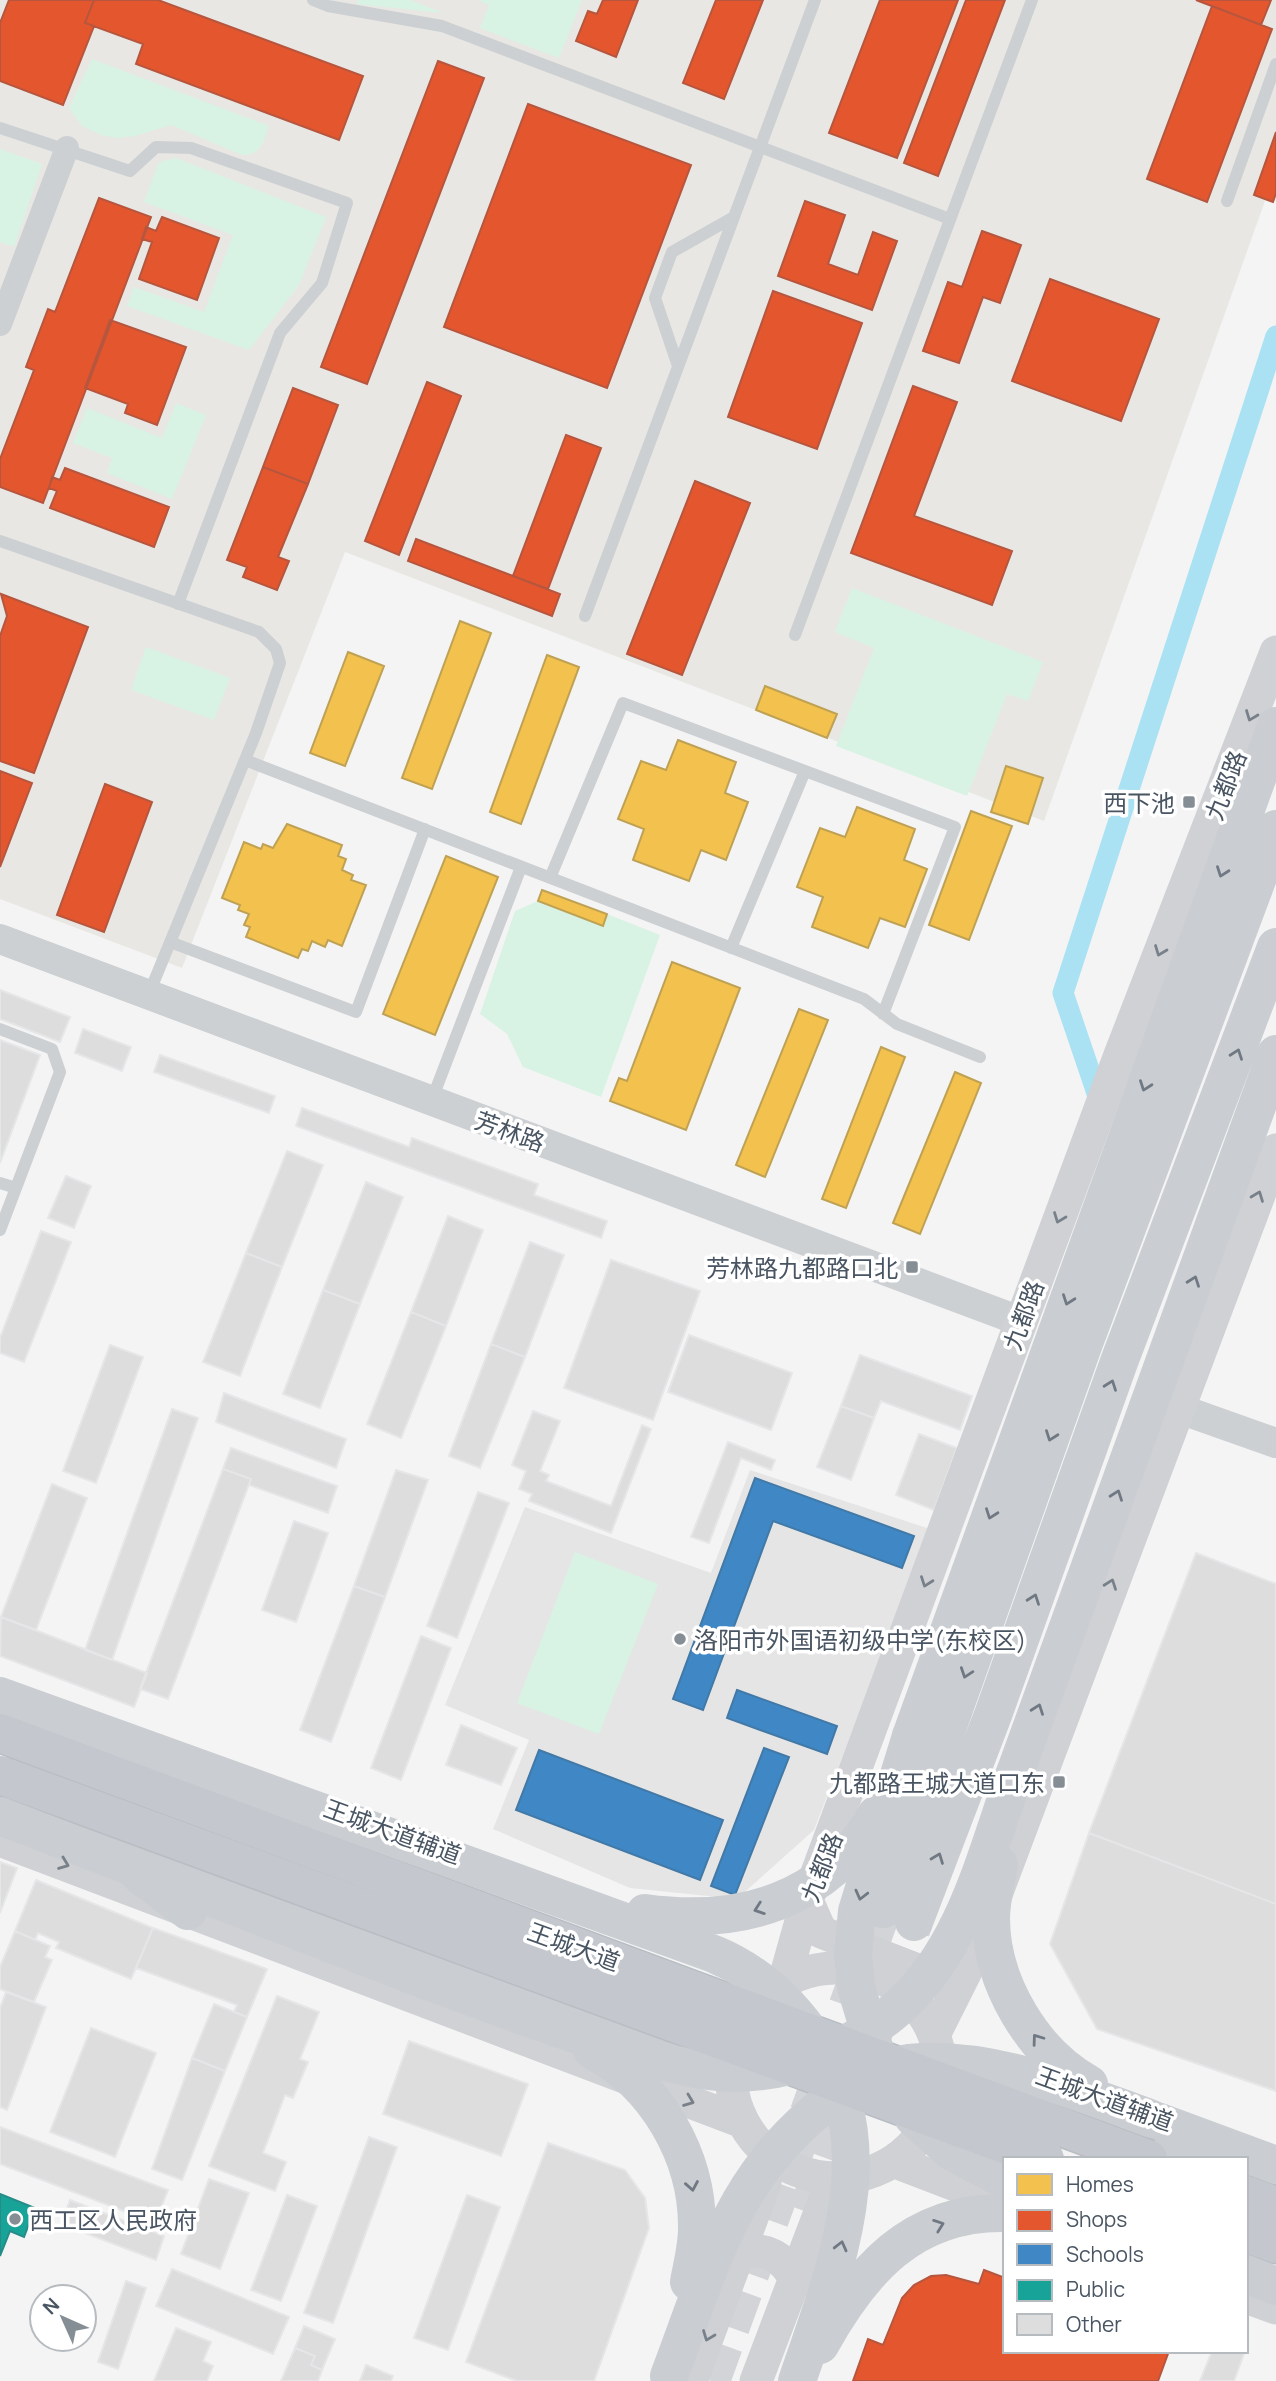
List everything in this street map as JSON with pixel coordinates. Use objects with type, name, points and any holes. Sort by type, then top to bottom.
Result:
[{"type":"highway","name":"王城大道","points":[[0,1732],[1144,2157]]},
{"type":"highway","name":"王城大道","points":[[1,1796],[1039,2157]]},
{"type":"highway","points":[[1248,2196],[1276,2206]]},
{"type":"highway","points":[[1248,2234],[1276,2244]]},
{"type":"main road","name":"九都路","points":[[1276,652],[1120,1055],[772,1991],[741,2030],[732,2066],[735,2103],[743,2122],[774,2157],[800,2172],[833,2178],[857,2176],[893,2161],[921,2134],[938,2099],[938,2051],[1276,1150]]},
{"type":"main road","points":[[1276,726],[1261,818],[1173,1104],[1142,1188],[898,1915],[993,1715],[1119,1362],[1276,947]]},
{"type":"main road","points":[[562,1899],[614,1909],[695,1919],[742,1914],[778,1902],[829,1870],[853,1848],[874,1818],[911,1736],[1261,818]]},
{"type":"main road","points":[[533,2021],[647,2057],[718,2072],[773,2068],[805,2062],[829,2053],[897,2009],[938,1962],[960,1923],[1276,1054]]},
{"type":"main road","name":"王城大道辅道","points":[[0,1685],[488,1867],[772,1991]]},
{"type":"main road","points":[[0,1696],[714,1954],[746,1970],[773,1990],[802,2021],[832,2068],[848,2115],[851,2163],[849,2207],[841,2251],[799,2381]]},
{"type":"main road","name":"王城大道","points":[[0,1712],[592,1936],[772,1991]]},
{"type":"main road","points":[[911,1736],[857,1911],[853,1954],[856,1987],[877,2057],[913,2117],[929,2135],[952,2152],[1003,2179]]},
{"type":"main road","points":[[1015,1773],[1012,1808],[993,1896],[994,1944],[1002,1975],[1021,2015],[1051,2057],[1076,2077],[1152,2119]]},
{"type":"main road","points":[[1,1796],[533,2021],[597,2053],[620,2069],[656,2107],[687,2162],[696,2215],[696,2247],[676,2380]]},
{"type":"main road","points":[[1,1796],[732,2066]]},
{"type":"main road","points":[[68,1821],[188,1911]]},
{"type":"main road","points":[[0,1840],[743,2122]]},
{"type":"main road","points":[[488,1867],[592,1936]]},
{"type":"main road","points":[[807,1900],[821,1932],[920,1971],[971,1961]]},
{"type":"main road","points":[[772,1991],[811,1971],[830,1968],[869,1973],[904,1992],[917,2006],[938,2051],[1185,2157]]},
{"type":"main road","name":"王城大道辅道","points":[[938,2051],[1276,2163]]},
{"type":"main road","points":[[676,2380],[736,2206],[754,2176],[792,2131],[863,2078],[884,2069],[917,2062],[983,2067],[1036,2077],[1276,2163]]},
{"type":"main road","points":[[921,2134],[1003,2164]]},
{"type":"main road","points":[[676,2380],[739,2254],[774,2157]]},
{"type":"main road","points":[[893,2161],[1003,2203]]},
{"type":"main road","points":[[756,2381],[833,2178]]},
{"type":"main road","points":[[1248,2181],[1276,2191]]},
{"type":"main road","points":[[799,2381],[845,2300],[881,2259],[907,2239],[932,2227],[974,2215],[1003,2213]]},
{"type":"main road","points":[[739,2254],[750,2250],[772,2254],[788,2265],[794,2278]]},
{"type":"main road","points":[[1248,2254],[1276,2264]]},
{"type":"main road","points":[[1248,2275],[1276,2286]]},
{"type":"main road","points":[[1248,2298],[1276,2308]]},
{"type":"street","points":[[0,324],[9,271],[67,148]]},
{"type":"street","name":"芳林路","points":[[0,939],[146,1001],[1018,1327]]},
{"type":"street","name":"芳林路","points":[[0,954],[146,1001]]},
{"type":"street","points":[[1181,1399],[1276,1423]]},
{"type":"street","points":[[1181,1399],[1276,1443]]},
{"type":"lane","points":[[313,0],[328,6],[442,26],[950,219]]},
{"type":"lane","points":[[584,616],[815,0]]},
{"type":"lane","points":[[795,635],[1032,0]]},
{"type":"lane","points":[[1227,201],[1276,64]]},
{"type":"lane","points":[[0,128],[130,171],[156,147],[191,148],[347,203],[322,283],[280,333],[178,604]]},
{"type":"lane","points":[[678,366],[655,298],[672,253],[734,217]]},
{"type":"lane","points":[[0,541],[259,632],[276,649],[280,663],[245,760],[146,1001]]},
{"type":"lane","points":[[551,878],[623,703],[955,827],[883,1014]]},
{"type":"lane","points":[[245,760],[864,999],[897,1024],[980,1057]]},
{"type":"lane","points":[[731,948],[805,771]]},
{"type":"lane","points":[[170,942],[356,1012],[425,829]]},
{"type":"lane","points":[[429,1108],[521,867]]},
{"type":"lane","points":[[0,1029],[52,1049],[60,1072],[0,1230]]},
{"type":"lane","points":[[0,1183],[16,1188]]},
{"type":"shaded area","points":[[0,0],[1276,0],[1276,170],[1044,821],[345,552],[182,968],[0,899]]},
{"type":"shaded area","name":"洛阳市外国语初级中学(东校区)","points":[[750,1470],[930,1529],[814,1830],[737,1899],[630,1888],[493,1829],[529,1740],[445,1705],[525,1507],[711,1573]]},
{"type":"green space","points":[[358,0],[410,0],[443,13],[357,4]]},
{"type":"green space","points":[[478,0],[582,0],[559,58],[480,28],[489,5]]},
{"type":"green space","points":[[92,59],[269,126],[263,142],[254,153],[242,155],[171,125],[135,136],[117,138],[101,135],[82,126],[69,108]]},
{"type":"green space","points":[[0,149],[42,164],[14,247],[0,242]]},
{"type":"green space","points":[[176,158],[326,217],[299,285],[249,350],[127,306],[134,287],[204,312],[233,235],[144,202],[159,162]]},
{"type":"green space","points":[[176,403],[206,415],[172,499],[107,473],[112,458],[73,443],[87,408],[162,438]]},
{"type":"green space","points":[[852,588],[1043,662],[1028,701],[1007,694],[967,796],[836,746],[874,648],[835,632]]},
{"type":"green space","points":[[146,647],[230,678],[214,720],[131,690]]},
{"type":"green space","points":[[538,901],[603,925],[607,914],[660,935],[601,1097],[523,1067],[507,1034],[480,1014],[515,911]]},
{"type":"green space","points":[[575,1552],[658,1584],[599,1734],[517,1703]]},
{"type":"building: Homes","points":[[460,621],[491,633],[432,789],[402,778]]},
{"type":"building: Homes","points":[[348,652],[384,666],[345,766],[310,753]]},
{"type":"building: Homes","points":[[547,655],[579,667],[521,824],[490,812]]},
{"type":"building: Homes","points":[[765,686],[837,714],[827,738],[756,710]]},
{"type":"building: Homes","points":[[678,740],[736,762],[725,793],[748,802],[726,860],[701,850],[689,881],[633,860],[644,829],[618,819],[641,761],[666,770]]},
{"type":"building: Homes","points":[[1006,766],[1043,778],[1028,824],[991,812]]},
{"type":"building: Homes","points":[[857,807],[915,829],[904,860],[927,869],[905,927],[880,918],[868,948],[812,927],[823,897],[797,887],[820,828],[845,837]]},
{"type":"building: Homes","points":[[971,811],[1012,826],[969,940],[929,925]]},
{"type":"building: Homes","points":[[287,824],[342,845],[338,856],[346,859],[342,870],[353,875],[351,880],[366,885],[342,946],[328,940],[325,947],[312,941],[308,951],[302,949],[298,958],[246,937],[250,927],[244,925],[249,914],[238,910],[240,905],[222,898],[244,842],[261,849],[263,844],[273,848]]},
{"type":"building: Homes","points":[[446,856],[498,877],[435,1035],[383,1014]]},
{"type":"building: Homes","points":[[542,890],[607,914],[603,926],[538,901]]},
{"type":"building: Homes","points":[[672,962],[740,988],[686,1130],[610,1101],[619,1078],[627,1081]]},
{"type":"building: Homes","points":[[799,1009],[828,1020],[765,1177],[736,1165]]},
{"type":"building: Homes","points":[[881,1047],[905,1057],[846,1208],[822,1199]]},
{"type":"building: Homes","points":[[955,1072],[981,1083],[920,1234],[893,1223]]},
{"type":"building: Shops","points":[[9,0],[94,0],[85,23],[94,26],[63,105],[0,81],[0,23]]},
{"type":"building: Shops","points":[[94,0],[158,0],[363,76],[339,140],[136,64],[143,44],[85,23]]},
{"type":"building: Shops","points":[[603,0],[638,0],[616,57],[576,41],[588,11],[597,14]]},
{"type":"building: Shops","points":[[716,0],[763,0],[724,99],[683,83]]},
{"type":"building: Shops","points":[[880,0],[958,0],[897,158],[829,133]]},
{"type":"building: Shops","points":[[966,0],[1005,0],[938,176],[904,163]]},
{"type":"building: Shops","points":[[1196,0],[1271,0],[1261,25]]},
{"type":"building: Shops","points":[[1212,6],[1272,29],[1207,202],[1147,179]]},
{"type":"building: Shops","points":[[438,61],[484,78],[367,384],[321,367]]},
{"type":"building: Shops","points":[[528,104],[691,165],[607,388],[444,327]]},
{"type":"building: Shops","points":[[1276,132],[1276,193],[1273,202],[1254,195]]},
{"type":"building: Shops","points":[[99,198],[151,217],[43,503],[0,487],[0,459],[34,370],[26,367],[48,309],[55,312]]},
{"type":"building: Shops","points":[[805,201],[845,215],[828,264],[858,275],[873,232],[897,241],[872,310],[778,276]]},
{"type":"building: Shops","points":[[162,217],[219,238],[197,300],[139,279],[152,242],[142,239],[146,227],[156,231]]},
{"type":"building: Shops","points":[[982,231],[1021,245],[1000,303],[983,297],[959,363],[923,351],[948,282],[962,287]]},
{"type":"building: Shops","points":[[1050,279],[1159,319],[1121,421],[1012,381]]},
{"type":"building: Shops","points":[[773,291],[862,323],[817,449],[728,417]]},
{"type":"building: Shops","points":[[110,320],[186,347],[157,425],[125,413],[128,404],[85,388]]},
{"type":"building: Shops","points":[[427,382],[461,396],[399,555],[365,541]]},
{"type":"building: Shops","points":[[913,386],[957,402],[914,516],[1012,551],[992,605],[851,553]]},
{"type":"building: Shops","points":[[293,388],[338,405],[308,484],[263,467]]},
{"type":"building: Shops","points":[[566,435],[601,448],[548,589],[513,576]]},
{"type":"building: Shops","points":[[263,467],[308,484],[278,557],[289,561],[277,590],[243,577],[247,567],[227,560]]},
{"type":"building: Shops","points":[[65,468],[169,507],[154,547],[50,508],[57,491],[49,488],[52,477],[60,480]]},
{"type":"building: Shops","points":[[695,481],[750,503],[682,675],[627,654]]},
{"type":"building: Shops","points":[[416,539],[560,594],[552,616],[408,561]]},
{"type":"building: Shops","points":[[1,594],[88,627],[34,773],[0,761],[0,636],[7,616]]},
{"type":"building: Shops","points":[[0,771],[32,783],[0,867]]},
{"type":"building: Shops","points":[[105,784],[152,802],[104,932],[57,915]]},
{"type":"building: Shops","points":[[984,2270],[1003,2277],[1003,2353],[1168,2353],[1158,2381],[853,2381],[868,2339],[883,2345],[902,2298],[914,2285],[931,2276],[946,2275],[979,2284]]},
{"type":"building: Schools","points":[[755,1478],[914,1536],[902,1568],[773,1521],[703,1710],[673,1699]]},
{"type":"building: Schools","points":[[737,1690],[837,1726],[827,1754],[727,1718]]},
{"type":"building: Schools","points":[[764,1748],[789,1757],[735,1895],[711,1886]]},
{"type":"building: Schools","points":[[539,1750],[723,1820],[700,1880],[516,1810]]},
{"type":"building: Public","name":"西工区人民政府","points":[[0,2194],[35,2208],[24,2237],[10,2231],[0,2256]]},
{"type":"building: Other","points":[[0,990],[70,1017],[60,1042],[0,1019]]},
{"type":"building: Other","points":[[83,1029],[131,1047],[122,1071],[75,1053]]},
{"type":"building: Other","points":[[0,1040],[40,1055],[0,1163]]},
{"type":"building: Other","points":[[160,1055],[275,1096],[269,1113],[154,1072]]},
{"type":"building: Other","points":[[302,1108],[409,1147],[412,1138],[538,1184],[534,1195],[607,1221],[601,1238],[296,1126]]},
{"type":"building: Other","points":[[287,1151],[323,1165],[282,1267],[246,1253]]},
{"type":"building: Other","points":[[66,1176],[91,1186],[74,1228],[48,1218]]},
{"type":"building: Other","points":[[366,1182],[403,1197],[360,1304],[323,1290]]},
{"type":"building: Other","points":[[448,1216],[483,1230],[446,1326],[411,1312]]},
{"type":"building: Other","points":[[41,1231],[71,1242],[24,1362],[0,1353],[0,1338]]},
{"type":"building: Other","points":[[530,1242],[564,1255],[525,1357],[491,1344]]},
{"type":"building: Other","points":[[246,1253],[282,1267],[240,1376],[203,1362]]},
{"type":"building: Other","points":[[611,1260],[700,1291],[653,1420],[564,1388]]},
{"type":"building: Other","points":[[323,1290],[360,1304],[320,1408],[283,1394]]},
{"type":"building: Other","points":[[411,1312],[446,1326],[401,1438],[367,1424]]},
{"type":"building: Other","points":[[689,1335],[792,1373],[771,1430],[668,1392]]},
{"type":"building: Other","points":[[491,1344],[525,1357],[480,1468],[449,1456]]},
{"type":"building: Other","points":[[110,1345],[143,1357],[96,1483],[63,1471]]},
{"type":"building: Other","points":[[860,1355],[972,1396],[960,1430],[881,1401],[874,1418],[841,1406]]},
{"type":"building: Other","points":[[224,1393],[346,1439],[336,1468],[216,1422]]},
{"type":"building: Other","points":[[841,1406],[874,1418],[851,1480],[817,1467]]},
{"type":"building: Other","points":[[172,1409],[198,1418],[112,1660],[85,1650]]},
{"type":"building: Other","points":[[533,1411],[560,1421],[540,1471],[549,1475],[546,1481],[611,1506],[642,1425],[651,1429],[611,1533],[529,1501],[532,1494],[519,1489],[526,1471],[512,1465]]},
{"type":"building: Other","points":[[919,1434],[957,1448],[934,1510],[896,1495]]},
{"type":"building: Other","points":[[728,1442],[775,1460],[771,1470],[741,1458],[709,1543],[691,1537]]},
{"type":"building: Other","points":[[231,1448],[337,1486],[328,1513],[249,1485],[251,1479],[223,1469]]},
{"type":"building: Other","points":[[223,1469],[251,1479],[168,1699],[140,1689]]},
{"type":"building: Other","points":[[396,1470],[428,1480],[385,1597],[354,1586]]},
{"type":"building: Other","points":[[52,1484],[87,1498],[36,1630],[1,1617]]},
{"type":"building: Other","points":[[478,1492],[509,1503],[457,1638],[427,1626]]},
{"type":"building: Other","points":[[294,1521],[328,1533],[296,1622],[262,1610]]},
{"type":"building: Other","points":[[1196,1553],[1276,1584],[1276,1904],[1089,1833]]},
{"type":"building: Other","points":[[354,1586],[385,1597],[331,1742],[300,1730]]},
{"type":"building: Other","points":[[1,1617],[147,1673],[134,1707],[0,1656]]},
{"type":"building: Other","points":[[421,1636],[451,1648],[401,1780],[371,1768]]},
{"type":"building: Other","points":[[461,1725],[517,1748],[501,1785],[446,1765]]},
{"type":"building: Other","points":[[1089,1833],[1276,1904],[1276,2091],[1097,2029],[1050,1944]]},
{"type":"building: Other","points":[[0,1862],[17,1868],[0,1913]]},
{"type":"building: Other","points":[[36,1880],[153,1928],[131,1979],[56,1948],[59,1942],[38,1933],[35,1940],[15,1931]]},
{"type":"building: Other","points":[[153,1928],[267,1969],[247,2017],[234,2012],[237,2005],[136,1968]]},
{"type":"building: Other","points":[[15,1931],[50,1946],[45,1957],[52,1960],[34,2002],[0,1989],[0,1967]]},
{"type":"building: Other","points":[[6,1992],[46,2007],[7,2110],[0,2107],[0,2008]]},
{"type":"building: Other","points":[[277,1996],[319,2012],[300,2059],[308,2062],[293,2098],[285,2095],[263,2153],[286,2162],[275,2191],[209,2166]]},
{"type":"building: Other","points":[[214,2004],[247,2017],[225,2071],[192,2058]]},
{"type":"building: Other","points":[[91,2028],[156,2053],[115,2157],[50,2132]]},
{"type":"building: Other","points":[[409,2041],[528,2084],[501,2156],[383,2114]]},
{"type":"building: Other","points":[[192,2058],[225,2071],[182,2180],[152,2169]]},
{"type":"building: Other","points":[[0,2127],[168,2190],[155,2223],[0,2164]]},
{"type":"building: Other","points":[[369,2137],[397,2147],[333,2323],[304,2313]]},
{"type":"building: Other","points":[[548,2143],[625,2170],[645,2198],[649,2228],[594,2381],[517,2381],[466,2362]]},
{"type":"building: Other","points":[[209,2179],[249,2193],[220,2269],[181,2254]]},
{"type":"building: Other","points":[[287,2195],[317,2206],[281,2301],[251,2290]]},
{"type":"building: Other","points":[[467,2195],[500,2207],[448,2350],[414,2338]]},
{"type":"building: Other","points":[[70,2200],[164,2236],[156,2260],[61,2224]]},
{"type":"building: Other","points":[[172,2269],[289,2317],[273,2354],[156,2306]]},
{"type":"building: Other","points":[[126,2281],[146,2288],[118,2369],[98,2362]]},
{"type":"building: Other","points":[[304,2326],[335,2339],[322,2370],[311,2365],[315,2356],[295,2348]]},
{"type":"building: Other","points":[[176,2328],[211,2342],[203,2361],[213,2366],[207,2381],[154,2381]]},
{"type":"building: Other","points":[[295,2348],[315,2356],[311,2365],[322,2370],[318,2381],[281,2381]]},
{"type":"building: Other","points":[[1211,2353],[1244,2353],[1234,2381],[1200,2381]]},
{"type":"building: Other","points":[[366,2365],[393,2376],[391,2381],[360,2381]]},
{"type":"waterway","points":[[1107,1104],[1098,1096],[1063,993],[1276,336]]},
{"type":"tunnel","points":[[711,2381],[883,1909]]},
{"type":"tunnel","points":[[872,2037],[914,1922]]},
{"type":"tunnel","points":[[807,2212],[848,2101]]},
{"type":"place","name":"西下池","points":[[1189,802]]},
{"type":"place","name":"芳林路九都路口北","points":[[912,1267]]},
{"type":"place","name":"洛阳市外国语初级中学(东校区)","points":[[680,1639]]},
{"type":"place","name":"九都路王城大道口东","points":[[1059,1782]]},
{"type":"place","name":"西工区人民政府","points":[[15,2219]]}]
